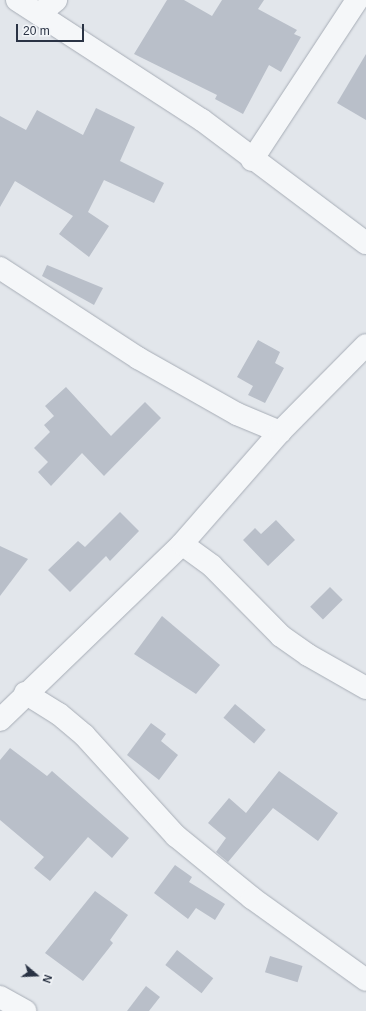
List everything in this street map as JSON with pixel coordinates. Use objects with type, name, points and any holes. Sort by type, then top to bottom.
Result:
[{"type":"street","points":[[17,0],[202,120],[252,160],[366,243]]},
{"type":"street","points":[[39,14],[56,0]]},
{"type":"street","points":[[252,160],[357,0]]},
{"type":"street","points":[[0,268],[138,358],[237,414],[280,432]]},
{"type":"street","points":[[0,720],[25,694],[182,544],[280,432],[366,345]]},
{"type":"street","points":[[182,544],[212,566],[281,636],[308,655],[366,688]]},
{"type":"street","points":[[25,694],[59,714],[84,735],[176,836],[252,898],[366,980]]},
{"type":"street","points":[[0,997],[25,1011]]},
{"type":"building","points":[[167,0],[184,0],[212,16],[222,0],[264,0],[258,9],[297,30],[294,34],[301,37],[281,72],[269,65],[243,114],[215,99],[217,95],[134,54]]},
{"type":"building","points":[[366,54],[366,120],[337,103]]},
{"type":"building","points":[[96,108],[135,127],[120,161],[164,183],[154,203],[104,180],[88,212],[109,226],[89,257],[59,234],[73,216],[15,181],[0,207],[0,116],[26,130],[37,110],[83,135]]},
{"type":"building","points":[[47,265],[103,288],[94,305],[42,276]]},
{"type":"building","points":[[258,340],[280,352],[275,363],[284,368],[265,403],[248,395],[253,386],[237,377]]},
{"type":"building","points":[[66,387],[111,436],[145,402],[161,418],[104,476],[82,453],[51,486],[38,472],[48,462],[34,448],[50,432],[44,425],[54,416],[45,406]]},
{"type":"building","points":[[120,512],[139,531],[110,561],[106,556],[70,592],[48,570],[78,541],[85,547]]},
{"type":"building","points":[[276,520],[295,540],[268,566],[243,540],[255,528],[261,534]]},
{"type":"building","points":[[0,546],[28,559],[0,596]]},
{"type":"building","points":[[330,587],[343,600],[323,620],[310,607]]},
{"type":"building","points":[[162,616],[220,665],[196,694],[134,654]]},
{"type":"building","points":[[235,704],[266,730],[254,744],[223,718]]},
{"type":"building","points":[[151,723],[166,734],[161,741],[178,755],[159,780],[127,755]]},
{"type":"building","points":[[10,748],[47,776],[52,771],[129,838],[112,858],[88,837],[50,881],[34,868],[44,857],[0,820],[0,760]]},
{"type":"building","points":[[279,771],[338,813],[318,841],[273,808],[228,862],[216,852],[226,838],[208,823],[229,798],[246,813]]},
{"type":"building","points":[[175,865],[192,877],[189,882],[225,904],[215,920],[196,908],[188,919],[154,893]]},
{"type":"building","points":[[95,891],[128,915],[110,940],[113,943],[83,981],[45,953]]},
{"type":"building","points":[[177,950],[213,978],[202,993],[165,965]]},
{"type":"building","points":[[270,956],[303,966],[298,982],[265,972]]},
{"type":"building","points":[[146,986],[160,997],[149,1011],[127,1011]]}]
